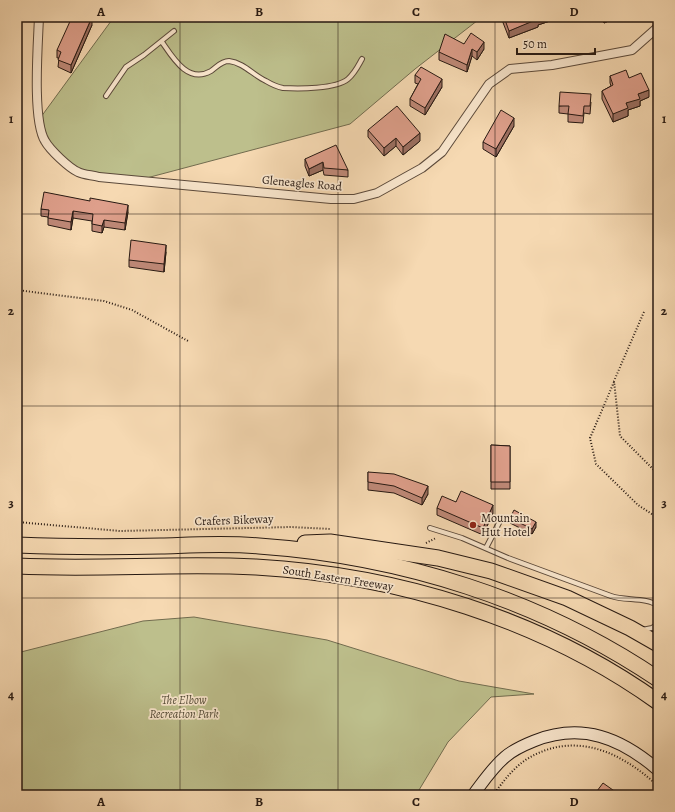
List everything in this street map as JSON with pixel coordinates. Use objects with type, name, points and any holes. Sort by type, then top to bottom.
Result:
[{"type":"highway","points":[[258,546],[330,542],[438,558],[491,571],[567,598],[630,628],[658,644]]},
{"type":"highway","name":"South Eastern Freeway","points":[[17,545],[88,547],[258,546],[368,559],[423,572],[477,588],[529,609],[581,633],[629,660],[658,679]]},
{"type":"highway","name":"South Eastern Freeway","points":[[17,566],[88,568],[201,566],[256,567],[311,572],[368,580],[421,593],[529,629],[579,652],[628,680],[658,702]]},
{"type":"highway","points":[[628,680],[658,709]]},
{"type":"main road","points":[[473,795],[492,769],[522,746],[542,738],[567,733],[585,733],[603,736],[620,743],[638,754],[658,770]]},
{"type":"main road","points":[[481,795],[497,773],[508,762],[537,746],[566,739],[602,742],[635,759],[658,777]]},
{"type":"street","name":"Gleneagles Road","points":[[39,17],[37,58],[38,121],[44,141],[59,158],[78,172],[99,177],[331,199],[354,199],[377,193],[422,168],[442,152],[489,84],[510,69],[559,64],[632,50],[658,28]]},
{"type":"lane","points":[[106,96],[126,67],[162,42],[174,31]]},
{"type":"lane","points":[[162,42],[174,61],[186,72],[199,75],[210,71],[220,63],[228,61],[243,66],[266,82],[282,88],[338,85],[352,75],[362,59]]},
{"type":"lane","points":[[486,548],[500,521]]},
{"type":"lane","points":[[430,528],[447,532],[611,596],[624,600],[649,601],[658,606]]},
{"type":"lane","points":[[630,628],[650,629],[658,624]]},
{"type":"path","points":[[17,290],[104,301],[132,310],[188,341]]},
{"type":"path","points":[[644,312],[590,438],[596,464],[638,505],[658,518]]},
{"type":"path","points":[[614,381],[620,436],[658,474]]},
{"type":"path","name":"Crafers Bikeway","points":[[17,522],[120,531],[291,527],[335,529]]},
{"type":"path","points":[[422,545],[447,532]]},
{"type":"path","points":[[493,795],[508,776],[527,760],[548,750],[573,746],[594,747],[614,754],[640,771],[658,786]]},
{"type":"green space","points":[[114,17],[482,17],[415,69],[350,124],[139,180],[78,172],[44,141],[38,121]]},
{"type":"green space","name":"The Elbow Recreation Park","points":[[194,617],[327,640],[459,681],[534,694],[491,697],[448,742],[416,795],[17,795],[17,653],[143,621]]},
{"type":"building","points":[[72,17],[92,17],[71,65],[58,60],[61,52],[57,50]]},
{"type":"building","points":[[504,17],[540,17],[509,31]]},
{"type":"building","points":[[471,33],[484,42],[477,52],[472,49],[467,65],[439,52],[445,34],[464,44]]},
{"type":"building","points":[[421,67],[442,79],[425,108],[410,99],[421,79],[415,75]]},
{"type":"building","points":[[626,70],[629,78],[641,73],[649,90],[638,94],[640,99],[626,103],[628,108],[613,114],[602,91],[613,85],[610,76]]},
{"type":"building","points":[[560,92],[591,94],[590,106],[584,106],[583,116],[568,114],[569,106],[559,106]]},
{"type":"building","points":[[397,106],[420,133],[403,147],[396,138],[384,148],[368,130]]},
{"type":"building","points":[[501,110],[514,118],[496,149],[483,142]]},
{"type":"building","points":[[336,145],[348,170],[324,168],[323,162],[309,169],[305,159]]},
{"type":"building","points":[[44,192],[90,201],[90,198],[128,205],[125,223],[104,220],[102,226],[92,224],[93,214],[73,211],[71,222],[48,218],[49,210],[41,209]]},
{"type":"building","points":[[131,240],[166,245],[164,264],[129,260]]},
{"type":"building","points":[[491,445],[510,446],[510,482],[491,482]]},
{"type":"building","points":[[368,472],[394,474],[428,486],[422,498],[394,486],[368,482]]},
{"type":"building","name":"Mountain Hut Hotel","points":[[461,491],[493,505],[483,528],[437,508],[442,496],[456,502]]},
{"type":"building","points":[[514,510],[536,522],[532,529],[510,518]]},
{"type":"building","points":[[603,783],[620,795],[594,795]]},
{"type":"place","name":"Mountain Hut Hotel","points":[[473,525]]}]
